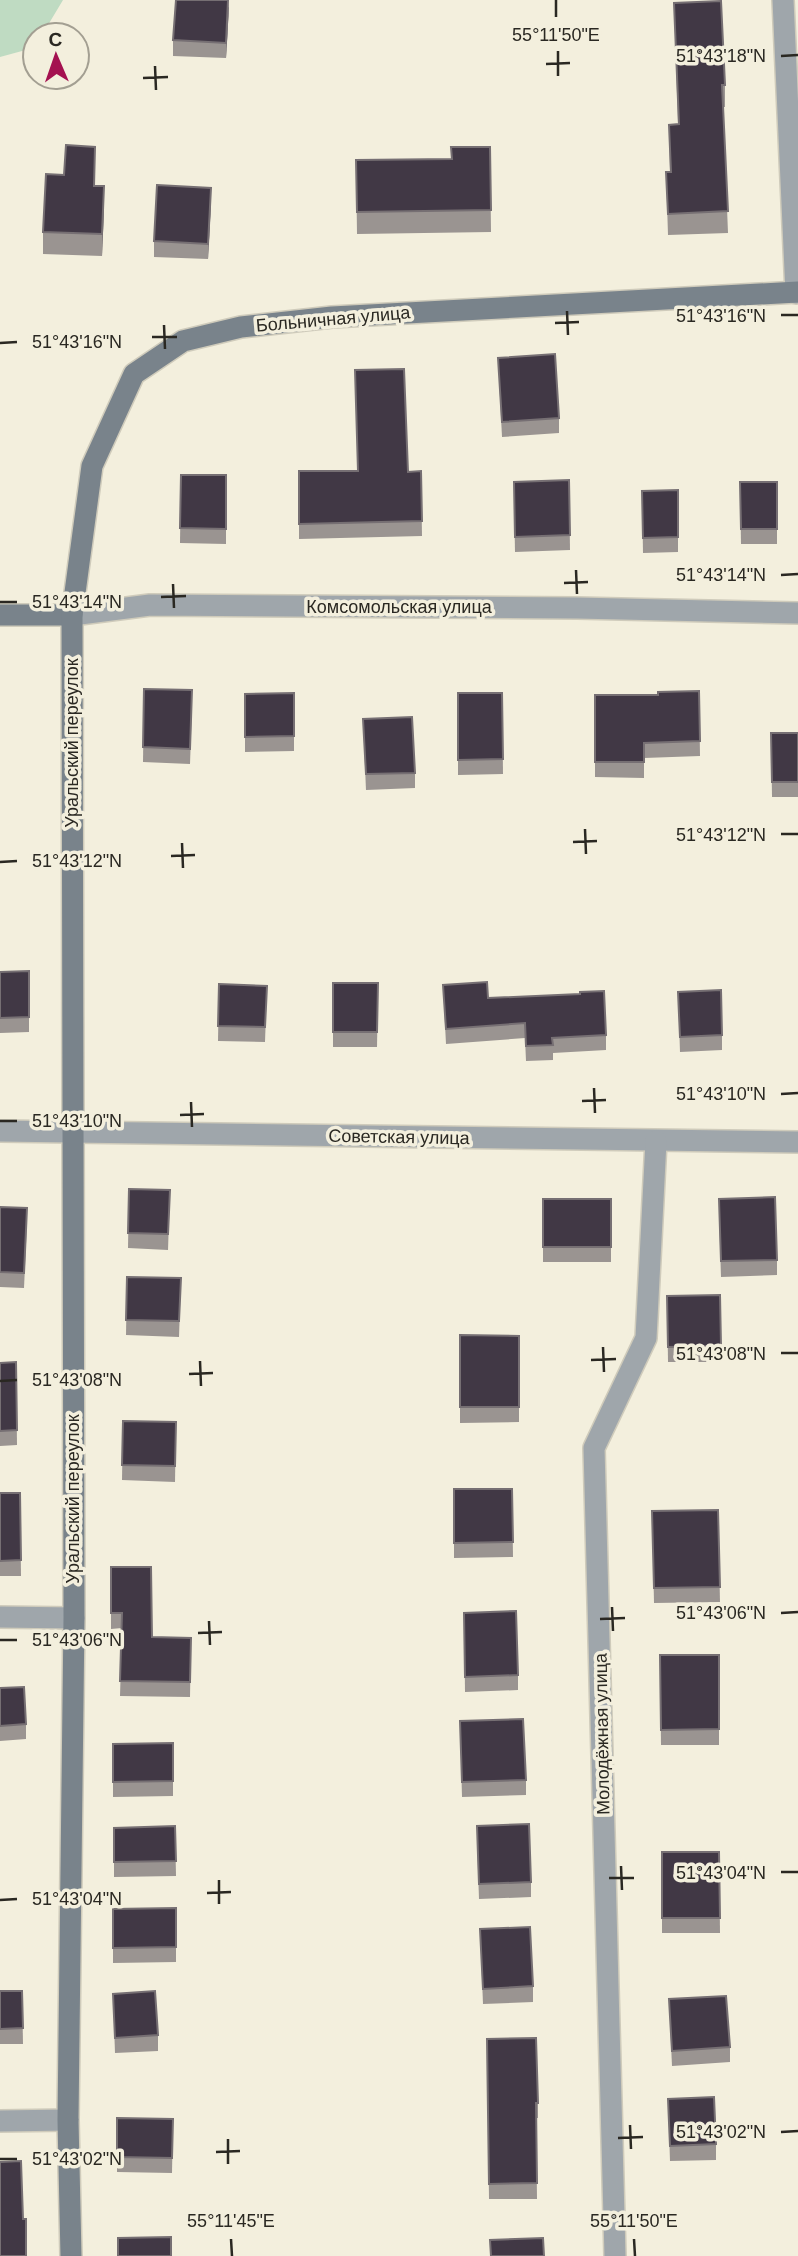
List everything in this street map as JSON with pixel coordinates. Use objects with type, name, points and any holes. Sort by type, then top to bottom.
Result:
[{"type":"street","name":"Больничная улица","points":[[72,615],[92,466],[134,374],[183,341],[241,327],[332,317],[797,293],[783,0]]},
{"type":"street","name":"Комсомольская улица","points":[[0,615],[72,615],[150,605],[564,607],[798,613]]},
{"type":"street","name":"Уральский переулок","points":[[71,2256],[68,2120],[74,1618],[72,615]]},
{"type":"street","name":"Советская улица","points":[[0,1130],[798,1142]]},
{"type":"street","name":"Молодёжная улица","points":[[615,2256],[594,1448],[646,1338],[656,1141]]},
{"type":"street","points":[[0,1617],[74,1618]]},
{"type":"street","points":[[0,2121],[68,2120]]},
{"type":"green space","points":[[0,0],[63,0],[50,21],[21,21],[21,51],[0,57]]},
{"type":"building","points":[[176,0],[228,0],[226,43],[173,40]]},
{"type":"building","points":[[721,1],[728,211],[668,214],[666,172],[671,172],[669,125],[679,124],[674,3]]},
{"type":"building","points":[[66,145],[95,147],[94,186],[104,186],[102,234],[43,232],[46,174],[64,175]]},
{"type":"building","points":[[451,147],[490,147],[491,210],[357,212],[356,160],[452,159]]},
{"type":"building","points":[[157,185],[211,188],[208,244],[154,241]]},
{"type":"building","points":[[555,354],[559,418],[502,422],[498,358]]},
{"type":"building","points":[[404,369],[408,472],[421,471],[422,521],[299,524],[299,471],[358,471],[355,370]]},
{"type":"building","points":[[181,475],[226,475],[226,529],[180,528]]},
{"type":"building","points":[[569,480],[570,535],[515,537],[514,482]]},
{"type":"building","points":[[740,482],[777,482],[777,529],[741,529]]},
{"type":"building","points":[[678,490],[678,537],[643,538],[642,491]]},
{"type":"building","points":[[144,689],[192,690],[190,749],[143,747]]},
{"type":"building","points":[[699,691],[700,741],[644,743],[644,762],[595,762],[595,695],[658,695],[658,692]]},
{"type":"building","points":[[294,693],[294,736],[245,737],[245,694]]},
{"type":"building","points":[[458,693],[502,693],[503,759],[458,760]]},
{"type":"building","points":[[412,717],[415,773],[366,774],[363,719]]},
{"type":"building","points":[[771,733],[798,733],[798,782],[772,782]]},
{"type":"building","points":[[29,971],[29,1017],[0,1018],[0,972]]},
{"type":"building","points":[[487,982],[488,998],[604,991],[606,1035],[552,1038],[553,1045],[526,1046],[525,1023],[446,1029],[443,985]]},
{"type":"building","points":[[333,983],[378,983],[377,1032],[333,1032]]},
{"type":"building","points":[[219,984],[267,986],[265,1027],[218,1026]]},
{"type":"building","points":[[721,990],[722,1035],[680,1037],[678,992]]},
{"type":"building","points":[[129,1189],[170,1190],[168,1234],[128,1233]]},
{"type":"building","points":[[775,1197],[777,1260],[721,1261],[719,1199]]},
{"type":"building","points":[[543,1199],[611,1199],[611,1247],[543,1247]]},
{"type":"building","points":[[0,1207],[27,1208],[24,1273],[0,1272]]},
{"type":"building","points":[[127,1277],[181,1278],[179,1321],[126,1320]]},
{"type":"building","points":[[720,1295],[721,1346],[668,1347],[667,1296]]},
{"type":"building","points":[[460,1335],[519,1336],[519,1407],[460,1407]]},
{"type":"building","points":[[16,1362],[17,1430],[0,1431],[0,1363]]},
{"type":"building","points":[[123,1421],[176,1422],[175,1466],[122,1465]]},
{"type":"building","points":[[454,1489],[512,1489],[513,1542],[454,1543]]},
{"type":"building","points":[[0,1493],[20,1493],[21,1560],[0,1561]]},
{"type":"building","points":[[718,1510],[720,1587],[654,1588],[652,1511]]},
{"type":"building","points":[[111,1567],[151,1567],[152,1637],[191,1638],[190,1682],[120,1681],[122,1613],[111,1613]]},
{"type":"building","points":[[516,1611],[518,1675],[465,1677],[464,1613]]},
{"type":"building","points":[[660,1655],[719,1655],[719,1729],[661,1730]]},
{"type":"building","points":[[24,1687],[26,1724],[0,1726],[0,1688]]},
{"type":"building","points":[[523,1719],[526,1780],[462,1782],[460,1721]]},
{"type":"building","points":[[173,1743],[173,1781],[113,1782],[113,1744]]},
{"type":"building","points":[[529,1824],[531,1882],[479,1884],[477,1826]]},
{"type":"building","points":[[175,1826],[176,1861],[114,1862],[114,1828]]},
{"type":"building","points":[[662,1852],[719,1852],[720,1918],[662,1918]]},
{"type":"building","points":[[176,1908],[176,1947],[113,1948],[113,1909]]},
{"type":"building","points":[[530,1927],[533,1986],[483,1989],[480,1929]]},
{"type":"building","points":[[0,1991],[22,1991],[23,2028],[0,2029]]},
{"type":"building","points":[[155,1991],[158,2035],[115,2038],[113,1994]]},
{"type":"building","points":[[726,1996],[730,2047],[672,2051],[669,1999]]},
{"type":"building","points":[[536,2038],[537,2183],[489,2184],[487,2039]]},
{"type":"building","points":[[714,2097],[716,2144],[670,2146],[668,2099]]},
{"type":"building","points":[[117,2118],[173,2119],[172,2158],[117,2157]]},
{"type":"building","points":[[21,2161],[26,2256],[0,2256],[0,2162]]},
{"type":"building","points":[[171,2237],[171,2256],[118,2256],[118,2238]]},
{"type":"building","points":[[543,2238],[544,2256],[491,2256],[490,2240]]}]
